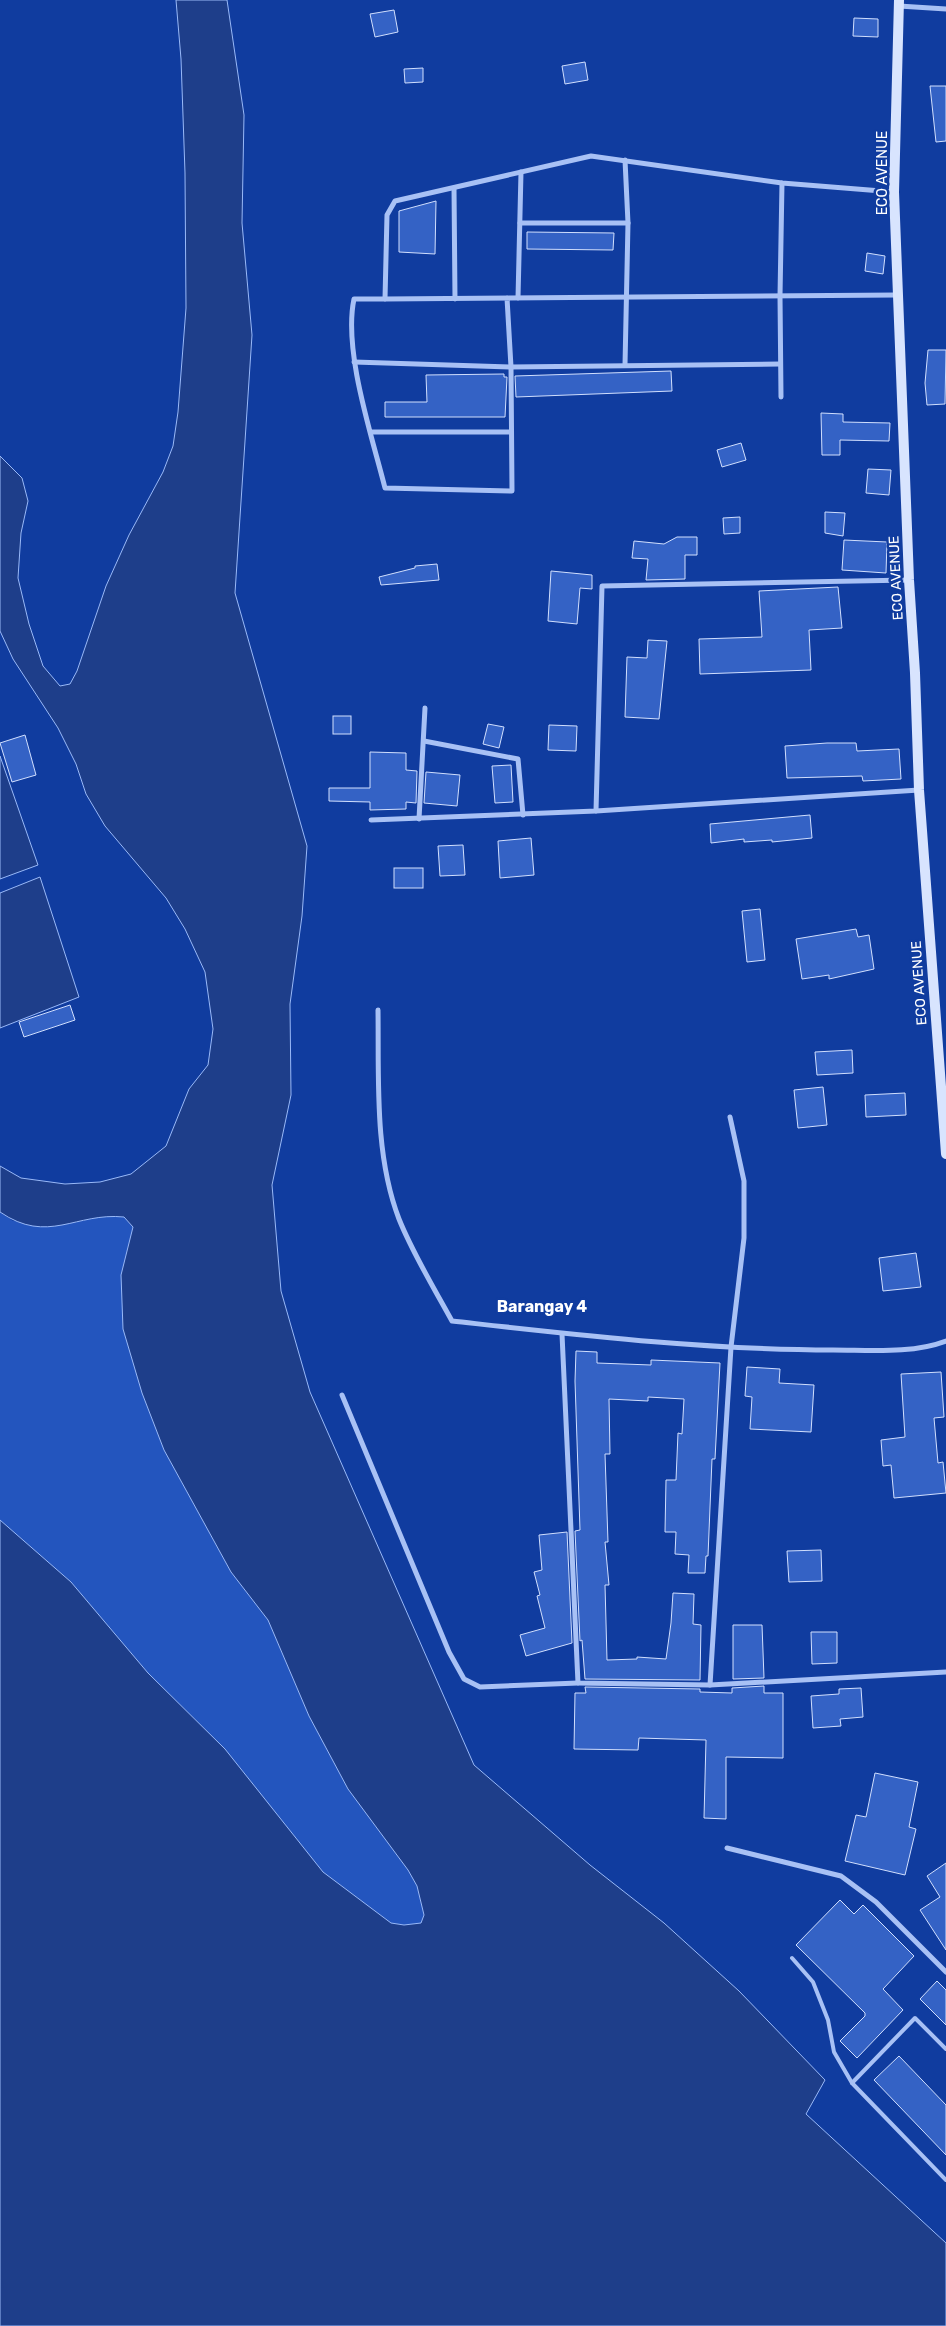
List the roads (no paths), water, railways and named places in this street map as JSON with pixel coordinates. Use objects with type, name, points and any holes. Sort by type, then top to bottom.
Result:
[{"type":"main road","name":"ECO AVENUE","points":[[898,3],[894,192],[909,580],[916,673],[919,790],[943,1081],[946,1154]]},
{"type":"street","points":[[898,3],[946,10]]},
{"type":"street","points":[[385,299],[387,215],[395,201],[591,156],[782,183],[894,192]]},
{"type":"street","points":[[625,160],[628,223],[625,365]]},
{"type":"street","points":[[518,298],[520,172]]},
{"type":"street","points":[[781,397],[782,183]]},
{"type":"street","points":[[454,188],[455,298]]},
{"type":"street","points":[[520,223],[628,223]]},
{"type":"street","points":[[507,298],[511,366],[512,492],[385,488],[354,362],[351,313],[354,300],[455,298],[898,295]]},
{"type":"street","points":[[354,362],[511,366],[780,364]]},
{"type":"street","points":[[371,432],[511,432]]},
{"type":"street","points":[[596,811],[602,586],[909,580]]},
{"type":"street","points":[[419,819],[425,708]]},
{"type":"street","points":[[424,741],[518,759],[523,815]]},
{"type":"street","points":[[370,820],[523,815],[919,790]]},
{"type":"street","points":[[378,1010],[380,1110],[386,1170],[399,1218],[452,1321],[562,1334],[766,1350],[880,1350],[932,1347],[946,1342]]},
{"type":"street","points":[[710,1685],[731,1347],[744,1238],[744,1188],[730,1117]]},
{"type":"street","points":[[562,1334],[578,1683]]},
{"type":"street","points":[[342,1395],[449,1652],[464,1679],[480,1687],[578,1683],[710,1685],[946,1672]]},
{"type":"street","points":[[727,1848],[841,1876],[876,1902],[946,1972]]},
{"type":"lane","points":[[792,1958],[813,1982],[828,2020],[834,2052],[852,2083],[946,2180]]},
{"type":"lane","points":[[852,2083],[915,2018],[946,2049]]},
{"type":"district","name":"Barangay 4","points":[[542,1306]]}]
